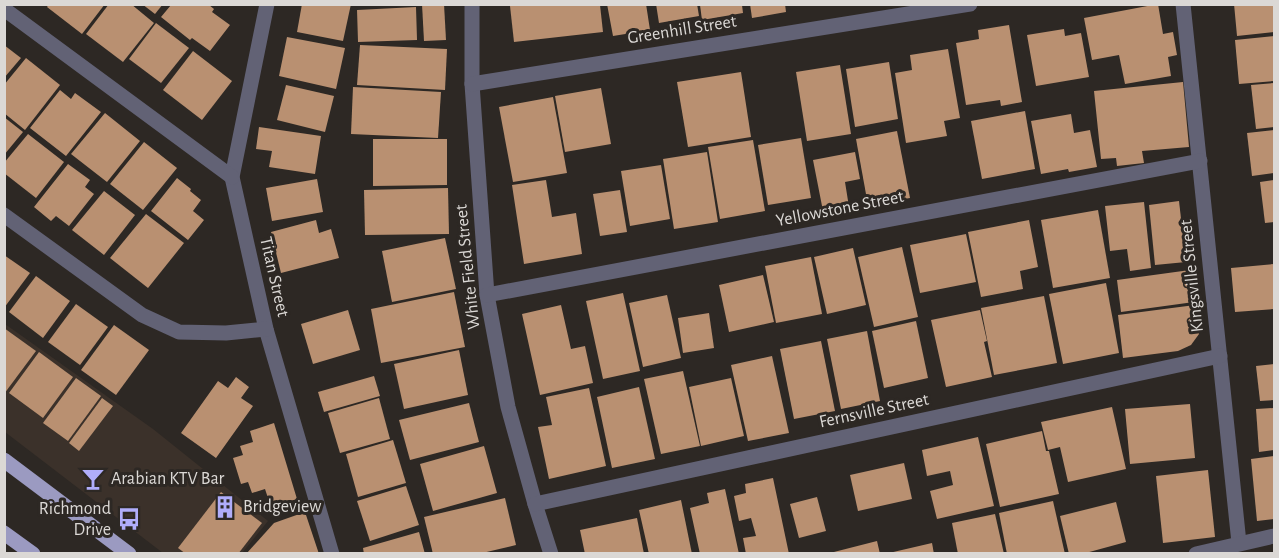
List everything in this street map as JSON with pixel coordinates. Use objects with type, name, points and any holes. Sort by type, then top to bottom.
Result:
[{"type":"main road","points":[[4,460],[129,554]]},
{"type":"main road","points":[[4,533],[33,554]]},
{"type":"street","name":"Titan Street","points":[[267,4],[232,177],[266,329],[332,554]]},
{"type":"street","name":"White Field Street","points":[[472,4],[472,84],[487,295],[508,407],[551,554]]},
{"type":"street","name":"Greenhill Street","points":[[472,84],[970,4]]},
{"type":"street","name":"Kingsville Street","points":[[1183,4],[1239,543]]},
{"type":"street","points":[[4,9],[232,177]]},
{"type":"street","name":"Yellowstone Street","points":[[487,295],[1200,161]]},
{"type":"street","points":[[4,215],[142,315],[179,332],[226,333],[266,329]]},
{"type":"street","name":"Fernsville Street","points":[[535,504],[1220,356]]},
{"type":"street","points":[[1196,554],[1275,536]]},
{"type":"shaded area","points":[[5,324],[153,429],[268,521],[242,553],[163,553],[5,432]]},
{"type":"building","points":[[49,4],[105,4],[82,34],[47,7]]},
{"type":"building","points":[[109,4],[131,4],[154,23],[123,62],[86,34]]},
{"type":"building","points":[[142,4],[163,4],[155,14]]},
{"type":"building","points":[[302,4],[351,4],[343,41],[297,32]]},
{"type":"building","points":[[422,4],[444,4],[446,40],[424,41]]},
{"type":"building","points":[[607,4],[646,4],[650,30],[613,36]]},
{"type":"building","points":[[656,4],[697,4],[699,16],[659,23]]},
{"type":"building","points":[[750,4],[785,4],[786,12],[752,18]]},
{"type":"building","points":[[1158,4],[1163,34],[1173,32],[1177,55],[1168,57],[1171,76],[1125,84],[1119,55],[1092,60],[1084,18]]},
{"type":"building","points":[[1234,4],[1274,4],[1274,32],[1237,36]]},
{"type":"building","points":[[171,5],[209,5],[214,9],[212,12],[230,25],[210,51],[192,38],[190,40],[161,17]]},
{"type":"building","points":[[600,5],[603,32],[514,42],[510,6]]},
{"type":"building","points":[[700,5],[742,5],[743,13],[702,20]]},
{"type":"building","points":[[416,7],[417,40],[358,42],[357,10]]},
{"type":"building","points":[[156,23],[189,48],[161,83],[129,59]]},
{"type":"building","points":[[1009,25],[1022,102],[1001,106],[1000,100],[966,105],[956,43],[979,39],[978,30]]},
{"type":"building","points":[[1064,29],[1065,36],[1081,33],[1089,77],[1036,86],[1027,35]]},
{"type":"building","points":[[1274,36],[1274,81],[1239,84],[1235,40]]},
{"type":"building","points":[[287,37],[345,48],[336,89],[279,76]]},
{"type":"building","points":[[4,45],[21,58],[4,78]]},
{"type":"building","points":[[360,45],[447,49],[445,90],[357,85]]},
{"type":"building","points":[[948,49],[960,118],[944,121],[947,136],[906,143],[895,73],[912,70],[910,55]]},
{"type":"building","points":[[193,51],[232,81],[202,120],[163,90]]},
{"type":"building","points":[[26,58],[60,85],[25,130],[4,113],[4,85]]},
{"type":"building","points":[[889,62],[898,119],[855,127],[846,69]]},
{"type":"building","points":[[840,65],[851,134],[807,141],[796,72]]},
{"type":"building","points":[[741,72],[751,137],[688,147],[677,82]]},
{"type":"building","points":[[1183,82],[1189,147],[1142,151],[1144,163],[1117,166],[1116,158],[1101,159],[1094,91]]},
{"type":"building","points":[[1274,83],[1274,127],[1256,129],[1251,85]]},
{"type":"building","points":[[286,85],[334,96],[325,132],[277,120]]},
{"type":"building","points":[[353,87],[441,92],[438,138],[351,134]]},
{"type":"building","points":[[601,88],[611,144],[565,152],[555,96]]},
{"type":"building","points":[[60,90],[71,99],[75,93],[101,112],[66,156],[30,128]]},
{"type":"building","points":[[553,97],[567,173],[513,182],[499,107]]},
{"type":"building","points":[[1025,111],[1035,169],[982,179],[971,121]]},
{"type":"building","points":[[105,113],[140,141],[107,182],[71,154]]},
{"type":"building","points":[[1071,114],[1074,133],[1090,130],[1097,167],[1041,174],[1031,121]]},
{"type":"building","points":[[4,117],[23,132],[4,155]]},
{"type":"building","points":[[259,127],[321,136],[315,174],[269,167],[272,151],[256,149]]},
{"type":"building","points":[[1274,130],[1274,173],[1252,176],[1247,133]]},
{"type":"building","points":[[897,131],[910,198],[868,205],[856,139]]},
{"type":"building","points":[[28,134],[64,162],[36,198],[4,173],[4,163]]},
{"type":"building","points":[[801,138],[811,198],[768,205],[758,145]]},
{"type":"building","points":[[373,139],[447,139],[447,185],[373,186]]},
{"type":"building","points":[[753,140],[765,211],[720,219],[708,147]]},
{"type":"building","points":[[144,142],[177,168],[143,210],[110,184]]},
{"type":"building","points":[[707,152],[718,222],[674,229],[663,159]]},
{"type":"building","points":[[855,152],[860,179],[845,182],[849,207],[823,211],[813,160]]},
{"type":"building","points":[[68,164],[90,180],[85,187],[94,194],[69,226],[56,216],[51,221],[34,207]]},
{"type":"building","points":[[661,165],[670,219],[630,226],[621,171]]},
{"type":"building","points":[[177,178],[201,200],[193,211],[204,220],[188,240],[151,211]]},
{"type":"building","points":[[317,179],[323,212],[272,221],[266,188]]},
{"type":"building","points":[[546,180],[552,217],[576,213],[582,254],[524,264],[512,185]]},
{"type":"building","points":[[1274,180],[1274,222],[1265,223],[1260,182]]},
{"type":"building","points":[[448,188],[449,234],[365,235],[364,190]]},
{"type":"building","points":[[620,190],[627,232],[600,236],[593,194]]},
{"type":"building","points":[[104,191],[135,215],[104,255],[72,230]]},
{"type":"building","points":[[1179,201],[1186,262],[1155,265],[1149,205]]},
{"type":"building","points":[[1144,202],[1151,268],[1130,271],[1127,249],[1110,251],[1105,206]]},
{"type":"building","points":[[1098,210],[1110,278],[1053,288],[1041,220]]},
{"type":"building","points":[[146,214],[184,243],[148,288],[110,258]]},
{"type":"building","points":[[316,220],[319,233],[331,229],[339,258],[281,273],[271,232]]},
{"type":"building","points":[[1029,220],[1038,267],[1020,271],[1023,289],[981,297],[968,232]]},
{"type":"building","points":[[966,234],[976,282],[920,293],[910,245]]},
{"type":"building","points":[[445,238],[456,289],[392,302],[382,251]]},
{"type":"building","points":[[902,247],[918,317],[874,327],[858,257]]},
{"type":"building","points":[[853,248],[866,305],[827,314],[814,257]]},
{"type":"building","points":[[4,255],[30,273],[4,308]]},
{"type":"building","points":[[811,257],[822,314],[776,323],[765,266]]},
{"type":"building","points":[[1274,264],[1274,309],[1235,312],[1231,268]]},
{"type":"building","points":[[1190,270],[1194,302],[1121,312],[1117,280]]},
{"type":"building","points":[[763,275],[774,322],[729,332],[719,285]]},
{"type":"building","points":[[36,276],[70,301],[43,338],[9,312]]},
{"type":"building","points":[[1106,283],[1119,353],[1063,364],[1049,294]]},
{"type":"building","points":[[454,292],[465,347],[381,363],[371,309]]},
{"type":"building","points":[[623,293],[640,371],[603,379],[586,301]]},
{"type":"building","points":[[667,295],[681,358],[643,367],[629,303]]},
{"type":"building","points":[[1044,296],[1057,363],[994,375],[981,308]]},
{"type":"building","points":[[76,304],[108,327],[80,365],[48,342]]},
{"type":"building","points":[[561,305],[571,349],[585,346],[593,383],[540,395],[522,314]]},
{"type":"building","points":[[1195,305],[1199,334],[1191,345],[1178,351],[1123,358],[1118,315]]},
{"type":"building","points":[[348,310],[360,350],[313,364],[301,324]]},
{"type":"building","points":[[980,310],[992,377],[946,387],[931,320]]},
{"type":"building","points":[[709,313],[714,348],[683,353],[678,318]]},
{"type":"building","points":[[916,321],[928,378],[884,388],[872,331]]},
{"type":"building","points":[[114,325],[149,350],[116,395],[81,370]]},
{"type":"building","points":[[4,328],[36,351],[4,394]]},
{"type":"building","points":[[867,331],[880,401],[841,409],[827,339]]},
{"type":"building","points":[[821,341],[835,411],[794,419],[780,349]]},
{"type":"building","points":[[459,350],[468,395],[404,409],[394,364]]},
{"type":"building","points":[[39,352],[73,377],[43,418],[9,393]]},
{"type":"building","points":[[772,356],[789,433],[748,441],[731,365]]},
{"type":"building","points":[[1274,364],[1274,400],[1260,401],[1256,366]]},
{"type":"building","points":[[683,371],[700,446],[661,454],[644,379]]},
{"type":"building","points":[[374,376],[380,396],[324,412],[318,392]]},
{"type":"building","points":[[236,377],[249,387],[241,398],[253,406],[216,458],[181,433],[218,381],[228,388]]},
{"type":"building","points":[[76,378],[101,396],[68,441],[43,423]]},
{"type":"building","points":[[731,378],[744,436],[701,446],[689,387]]},
{"type":"building","points":[[639,387],[655,459],[612,468],[597,397]]},
{"type":"building","points":[[589,388],[606,466],[549,479],[538,427],[552,425],[546,397]]},
{"type":"building","points":[[102,398],[113,406],[79,451],[69,443]]},
{"type":"building","points":[[379,398],[390,439],[340,453],[328,413]]},
{"type":"building","points":[[469,403],[479,442],[410,460],[399,420]]},
{"type":"building","points":[[1190,404],[1195,458],[1130,464],[1125,409]]},
{"type":"building","points":[[1112,407],[1126,469],[1068,482],[1060,447],[1048,450],[1041,422]]},
{"type":"building","points":[[1274,408],[1274,450],[1259,452],[1256,409]]},
{"type":"building","points":[[274,423],[297,499],[271,507],[265,489],[252,493],[248,482],[241,484],[233,458],[243,455],[240,446],[253,442],[250,431]]},
{"type":"building","points":[[1042,431],[1059,494],[1000,507],[986,444]]},
{"type":"building","points":[[978,437],[994,506],[937,519],[930,491],[953,485],[950,471],[927,476],[922,450]]},
{"type":"building","points":[[393,440],[406,483],[358,497],[346,454]]},
{"type":"building","points":[[484,446],[497,493],[433,511],[420,464]]},
{"type":"building","points":[[1274,456],[1274,519],[1257,521],[1251,459]]},
{"type":"building","points":[[904,463],[912,499],[858,511],[850,475]]},
{"type":"building","points":[[1208,470],[1215,537],[1163,543],[1156,476]]},
{"type":"building","points":[[773,478],[789,554],[746,554],[743,538],[756,536],[751,518],[739,521],[734,496],[746,493],[745,484]]},
{"type":"building","points":[[406,486],[419,525],[370,541],[357,501]]},
{"type":"building","points":[[725,489],[739,554],[700,554],[690,508],[709,503],[707,493]]},
{"type":"building","name":"Bridgeview","points":[[221,492],[262,523],[238,554],[186,554],[178,548]]},
{"type":"building","points":[[817,497],[826,531],[799,538],[790,504]]},
{"type":"building","points":[[505,498],[516,545],[478,554],[433,554],[424,517]]},
{"type":"building","points":[[681,500],[692,554],[649,554],[639,510]]},
{"type":"building","points":[[1053,501],[1065,554],[1007,554],[999,513]]},
{"type":"building","points":[[1116,502],[1126,542],[1082,554],[1069,554],[1060,516]]},
{"type":"building","points":[[305,512],[319,554],[246,554],[274,523]]},
{"type":"building","points":[[995,514],[1004,554],[958,554],[952,523]]},
{"type":"building","points":[[637,518],[644,554],[585,554],[580,530]]},
{"type":"building","points":[[419,532],[425,554],[364,554],[363,548]]},
{"type":"building","points":[[877,541],[880,554],[830,554],[830,553]]},
{"type":"building","points":[[932,543],[934,554],[889,554],[889,553]]},
{"type":"place","name":"Arabian KTV Bar","points":[[93,479]]},
{"type":"place","name":"Bridgeview","points":[[225,507]]},
{"type":"place","name":"Richmond Drive","points":[[129,519]]}]
